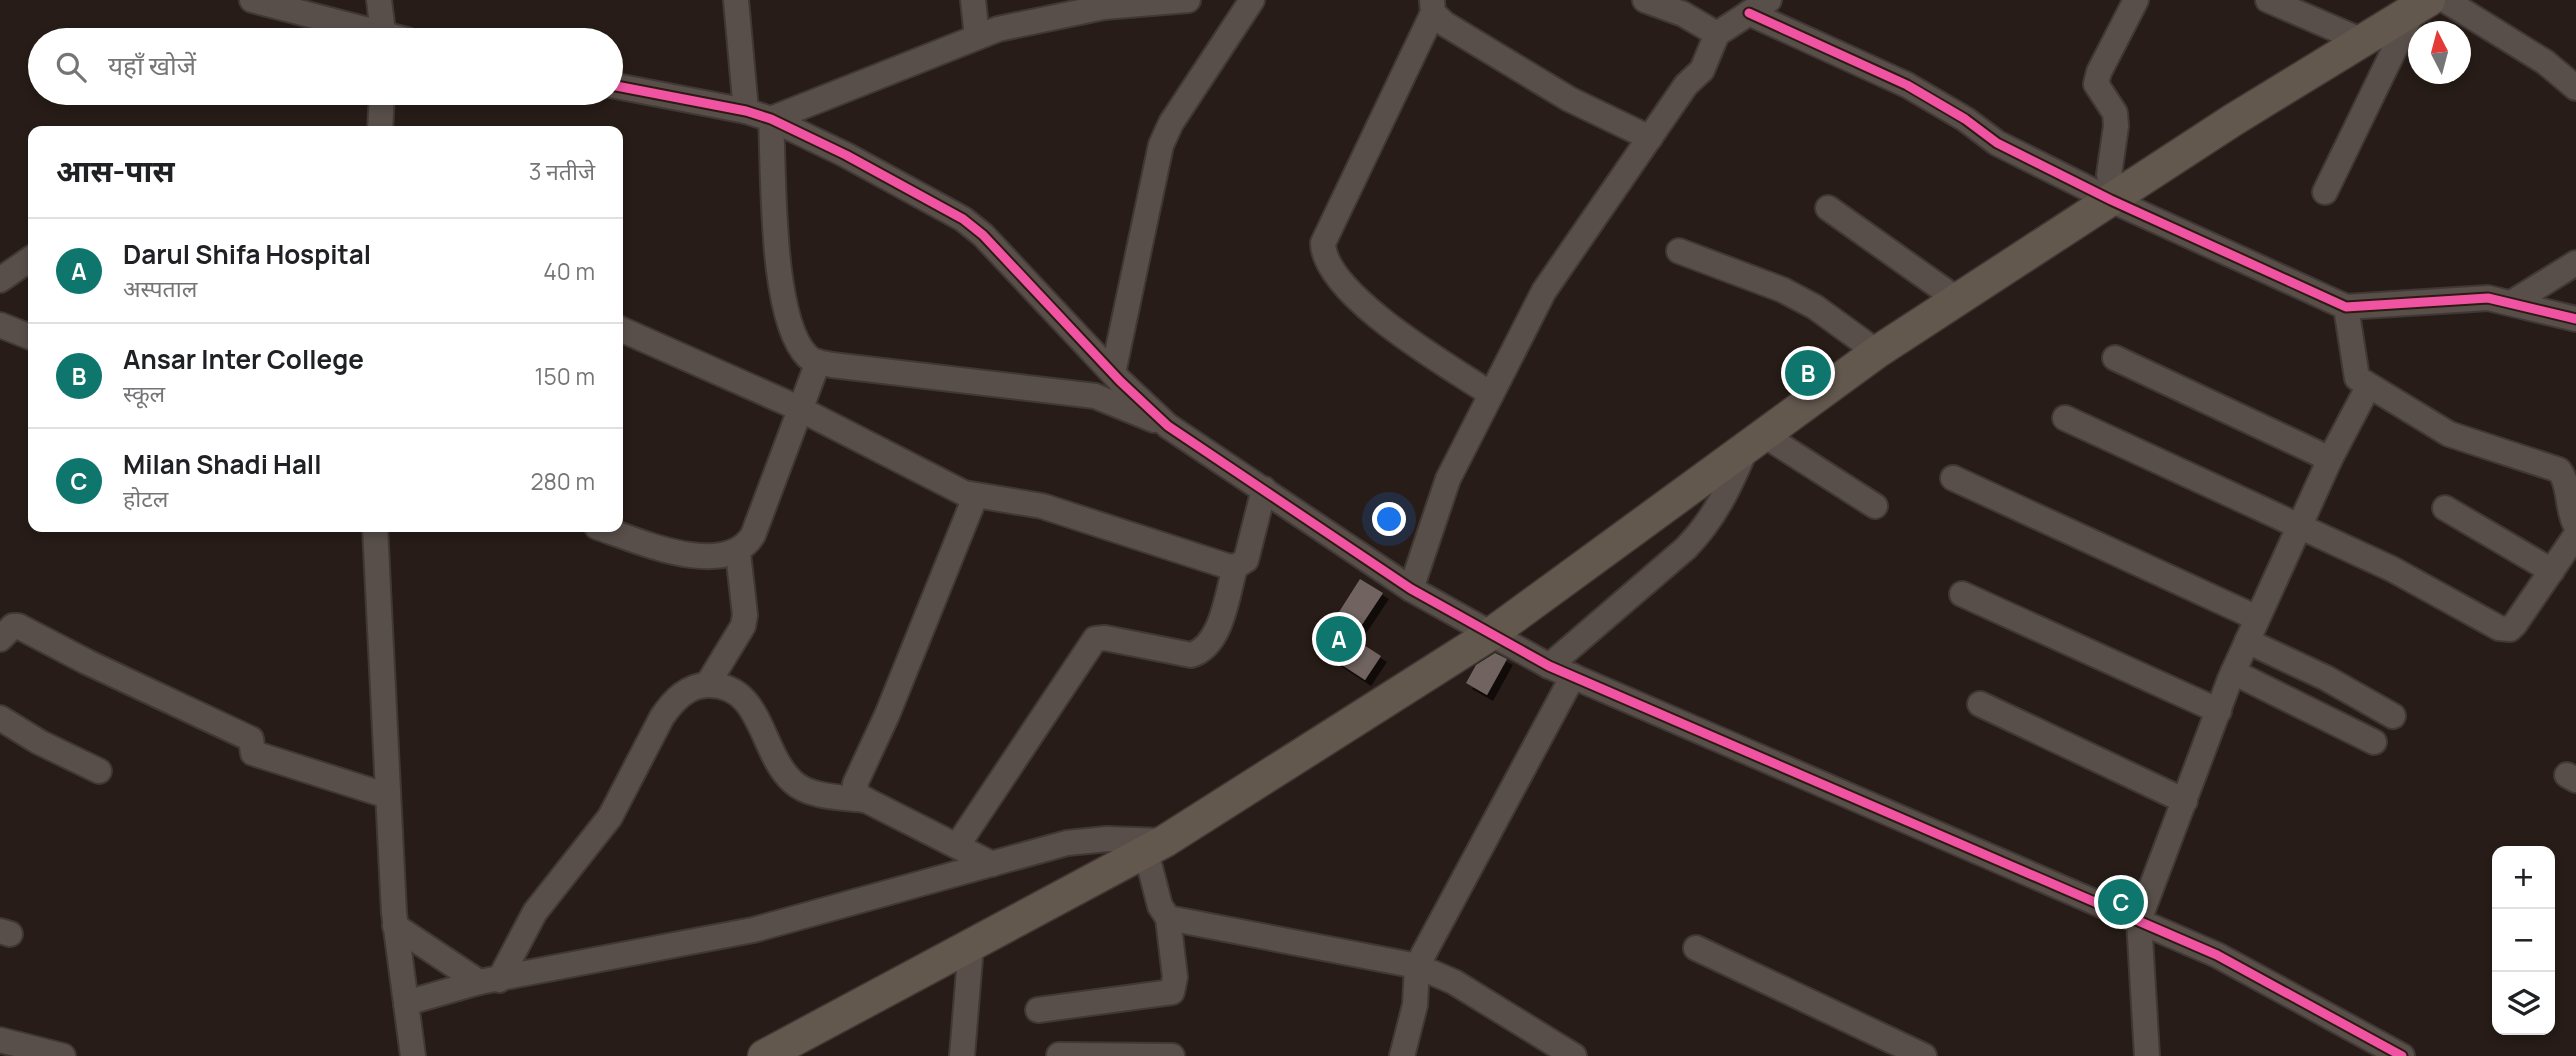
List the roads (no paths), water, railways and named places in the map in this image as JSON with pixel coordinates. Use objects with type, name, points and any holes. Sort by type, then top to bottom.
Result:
[{"type":"main road","points":[[764,1056],[1155,847],[1491,634],[1877,352],[2116,197],[2421,5]]},
{"type":"street","points":[[252,0],[353,28]]},
{"type":"street","points":[[379,0],[388,28]]},
{"type":"street","points":[[736,0],[746,111]]},
{"type":"street","points":[[973,0],[977,37]]},
{"type":"street","points":[[771,119],[998,29],[1104,4],[1188,0]]},
{"type":"street","points":[[1113,373],[1161,145],[1171,123],[1252,0]]},
{"type":"street","points":[[1645,0],[1683,7],[1717,34]]},
{"type":"street","points":[[2116,197],[2109,175],[2116,126],[2115,113],[2096,84],[2116,36],[2136,0]]},
{"type":"street","points":[[2268,0],[2363,41]]},
{"type":"street","points":[[2445,0],[2545,62],[2576,88]]},
{"type":"street","points":[[2325,192],[2421,5]]},
{"type":"street","points":[[1491,394],[1371,310],[1332,272],[1324,253],[1323,243],[1432,6],[1445,24],[1569,99],[1650,138]]},
{"type":"street","points":[[1411,589],[1448,479],[1544,291],[1686,85],[1702,70],[1717,34],[1759,7],[1907,85],[1965,119],[1997,143],[2346,307],[2488,298],[2576,319]]},
{"type":"street","points":[[623,87],[746,111],[771,119],[846,155],[963,219],[983,235],[1113,373],[1168,426]]},
{"type":"street","points":[[380,126],[381,105]]},
{"type":"street","points":[[771,119],[778,237],[787,317],[797,343],[809,358],[818,362],[1096,396],[1168,426],[1411,589],[1549,666],[2217,955],[2402,1056]]},
{"type":"street","points":[[1828,208],[1958,300]]},
{"type":"street","points":[[1679,251],[1794,296],[1838,322],[1877,352]]},
{"type":"street","points":[[0,280],[28,260]]},
{"type":"street","points":[[2513,302],[2576,264]]},
{"type":"street","points":[[2346,307],[2357,378],[2449,434],[2559,470],[2564,477],[2570,515],[2576,526]]},
{"type":"street","points":[[0,325],[28,336]]},
{"type":"street","points":[[623,330],[800,409],[975,497],[1042,506],[1115,532],[1236,567]]},
{"type":"street","points":[[2115,358],[2330,459]]},
{"type":"street","points":[[612,532],[665,550],[726,557],[738,553],[752,535],[818,362]]},
{"type":"street","points":[[2147,1056],[2139,920],[2233,672],[2330,459],[2368,387]]},
{"type":"street","points":[[2065,418],[2407,576],[2505,629],[2515,624],[2576,535]]},
{"type":"street","points":[[1549,666],[1705,528],[1723,502],[1755,441],[1875,506]]},
{"type":"street","points":[[1953,478],[2257,618]]},
{"type":"street","points":[[957,846],[1095,639],[1105,638],[1191,655],[1200,653],[1213,641],[1236,567],[1246,561],[1264,489]]},
{"type":"street","points":[[975,497],[887,715],[855,779],[855,790],[866,800],[992,864]]},
{"type":"street","points":[[2445,508],[2552,571]]},
{"type":"street","points":[[375,532],[395,926],[413,1056]]},
{"type":"street","points":[[707,685],[743,626],[745,615],[738,553]]},
{"type":"street","points":[[1962,594],[2218,711]]},
{"type":"street","points":[[1,635],[13,626],[18,626],[87,662],[251,739],[253,753],[388,796]]},
{"type":"street","points":[[2247,641],[2326,678],[2393,716]]},
{"type":"street","points":[[2233,672],[2374,742]]},
{"type":"street","points":[[1402,1056],[1415,1005],[1417,966],[1573,676]]},
{"type":"street","points":[[489,981],[535,912],[604,825],[674,700],[685,692],[707,685],[722,685],[738,692],[753,711],[784,771],[799,787],[866,800]]},
{"type":"street","points":[[1980,704],[2185,801]]},
{"type":"street","points":[[0,718],[39,742],[99,771]]},
{"type":"street","points":[[406,1003],[489,981],[753,930],[1067,843],[1107,839],[1155,847],[1160,906],[1168,918],[1175,977],[1172,992],[1167,995],[1038,1010]]},
{"type":"street","points":[[1168,918],[1417,966],[1454,982],[1574,1056]]},
{"type":"street","points":[[395,926],[489,981]]},
{"type":"street","points":[[962,1056],[971,946]]},
{"type":"street","points":[[1696,948],[1924,1056]]},
{"type":"street","points":[[0,1040],[63,1056]]},
{"type":"street","points":[[1059,1055],[1172,1056]]},
{"type":"place","name":"Ansar Inter College","points":[[1808,373]]},
{"type":"place","name":"Darul Shifa Hospital","points":[[1339,639]]},
{"type":"place","name":"Milan Shadi Hall","points":[[2121,902]]}]
